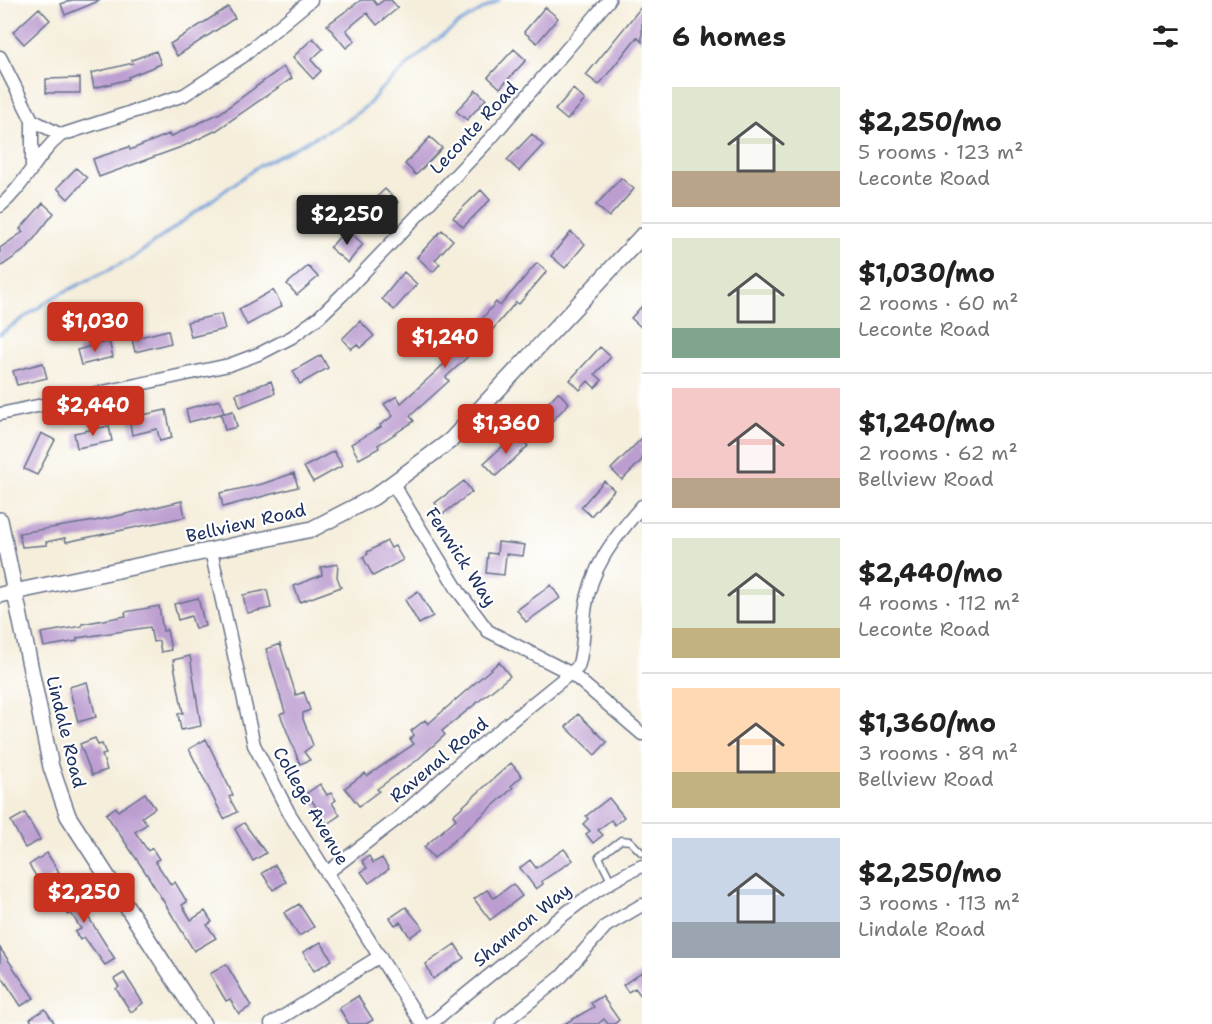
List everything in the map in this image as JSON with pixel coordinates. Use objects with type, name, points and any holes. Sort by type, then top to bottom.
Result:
[{"type":"street","points":[[0,206],[13,195],[47,147],[61,135],[184,95],[242,57],[310,0]]},
{"type":"street","name":"Leconte Road","points":[[0,414],[207,371],[261,353],[291,337],[335,302],[491,138],[609,0]]},
{"type":"street","points":[[0,57],[32,120],[32,167]]},
{"type":"street","points":[[32,120],[61,135]]},
{"type":"street","name":"Bellview Road","points":[[7,594],[312,530],[393,484],[452,440],[642,236]]},
{"type":"street","name":"Fenwick Way","points":[[393,484],[464,599],[488,631],[572,674],[642,734]]},
{"type":"street","points":[[572,674],[578,667],[583,651],[589,588],[598,562],[615,537],[642,506]]},
{"type":"street","name":"Lindale Road","points":[[0,520],[7,594],[51,767],[68,816],[203,1024]]},
{"type":"street","name":"College Avenue","points":[[211,551],[254,745],[289,813],[422,1024]]},
{"type":"street","name":"Ravenal Road","points":[[327,872],[397,819],[463,760],[572,674]]},
{"type":"street","name":"Shannon Way","points":[[431,1024],[553,923],[611,880],[642,866]]},
{"type":"street","points":[[502,1024],[561,977],[606,926],[642,905]]},
{"type":"street","points":[[271,1024],[380,956]]},
{"type":"lane","points":[[611,880],[599,857],[621,840],[630,841],[642,853]]},
{"type":"building","points":[[72,0],[101,0],[65,15],[61,4]]},
{"type":"building","points":[[361,0],[373,0],[377,5],[384,0],[391,0],[398,8],[377,25],[367,13],[346,30],[355,41],[346,48],[327,25]]},
{"type":"building","points":[[642,6],[642,42],[637,37],[599,85],[586,75]]},
{"type":"building","points":[[228,7],[235,18],[177,56],[170,44]]},
{"type":"building","points":[[545,7],[558,18],[537,43],[524,32]]},
{"type":"building","points":[[39,8],[50,20],[24,44],[13,32]]},
{"type":"building","points":[[313,38],[323,49],[311,60],[321,71],[313,79],[293,57]]},
{"type":"building","points":[[514,49],[526,60],[500,88],[488,77]]},
{"type":"building","points":[[156,51],[161,64],[128,77],[129,79],[94,88],[91,73],[133,63],[132,60]]},
{"type":"building","points":[[283,67],[292,78],[217,130],[184,146],[99,177],[93,159],[129,147],[130,150],[169,134],[170,137],[220,113]]},
{"type":"building","points":[[80,78],[80,93],[46,93],[46,79]]},
{"type":"building","points":[[573,89],[585,100],[567,120],[555,110]]},
{"type":"building","points":[[476,90],[486,99],[467,120],[456,111]]},
{"type":"building","points":[[532,134],[543,145],[519,171],[507,160]]},
{"type":"building","points":[[430,137],[442,148],[416,175],[405,164]]},
{"type":"building","points":[[76,168],[87,178],[68,199],[57,188]]},
{"type":"building","points":[[621,178],[634,189],[609,217],[596,205]]},
{"type":"building","points":[[385,189],[398,202],[376,223],[363,210]]},
{"type":"building","points":[[481,190],[490,200],[463,227],[453,217]]},
{"type":"building","points":[[43,203],[54,213],[26,249],[0,267],[0,248],[23,232],[20,229]]},
{"type":"building","points":[[346,229],[363,244],[348,263],[330,248]]},
{"type":"building","points":[[442,230],[453,240],[435,260],[440,264],[433,272],[417,257]]},
{"type":"building","points":[[571,232],[585,244],[565,268],[551,256]]},
{"type":"building","points":[[537,263],[547,271],[519,304],[516,302],[477,348],[446,377],[449,381],[410,416],[414,421],[378,445],[379,448],[359,459],[351,444],[381,427],[380,425],[393,416],[384,404],[397,396],[401,403],[430,377],[445,363],[442,360],[471,332],[496,302],[500,306]]},
{"type":"building","points":[[308,266],[318,277],[297,295],[287,284]]},
{"type":"building","points":[[404,272],[417,284],[394,310],[382,299]]},
{"type":"building","points":[[273,290],[282,306],[247,325],[239,309]]},
{"type":"building","points":[[642,306],[642,328],[631,318]]},
{"type":"building","points":[[221,314],[225,329],[191,337],[187,322]]},
{"type":"building","points":[[360,321],[374,336],[360,348],[357,344],[351,349],[342,339]]},
{"type":"building","points":[[168,330],[171,343],[135,352],[132,339]]},
{"type":"building","points":[[109,341],[113,357],[81,365],[77,350]]},
{"type":"building","points":[[600,347],[611,357],[595,374],[602,380],[595,388],[588,381],[580,390],[570,380]]},
{"type":"building","points":[[321,355],[328,368],[300,384],[293,371]]},
{"type":"building","points":[[43,363],[47,378],[17,385],[13,371]]},
{"type":"building","points":[[271,381],[275,393],[240,407],[236,394]]},
{"type":"building","points":[[558,392],[569,403],[544,430],[533,419]]},
{"type":"building","points":[[220,400],[224,413],[189,422],[186,409]]},
{"type":"building","points":[[166,410],[172,438],[160,441],[157,429],[132,435],[129,418]]},
{"type":"building","points":[[233,411],[237,427],[225,430],[221,414]]},
{"type":"building","points":[[109,426],[112,441],[77,448],[74,433]]},
{"type":"building","points":[[41,433],[55,440],[37,475],[24,469]]},
{"type":"building","points":[[516,434],[528,446],[496,476],[484,463]]},
{"type":"building","points":[[642,438],[642,460],[622,480],[611,469]]},
{"type":"building","points":[[334,451],[342,466],[313,482],[304,467]]},
{"type":"building","points":[[294,473],[298,487],[223,507],[220,493],[262,484]]},
{"type":"building","points":[[464,481],[472,492],[443,514],[435,503]]},
{"type":"building","points":[[604,481],[614,490],[591,516],[581,507]]},
{"type":"building","points":[[182,501],[185,517],[66,542],[65,538],[46,542],[47,545],[22,547],[19,533],[95,521]]},
{"type":"building","points":[[387,541],[391,548],[395,546],[403,560],[373,576],[363,557],[368,554],[367,552]]},
{"type":"building","points":[[498,542],[525,545],[523,556],[506,554],[504,575],[486,573],[488,553],[497,554]]},
{"type":"building","points":[[338,564],[337,577],[341,587],[300,602],[294,586],[322,575],[321,567]]},
{"type":"building","points":[[551,585],[560,598],[526,622],[517,610]]},
{"type":"building","points":[[267,590],[271,608],[247,613],[243,595]]},
{"type":"building","points":[[418,591],[433,616],[419,624],[405,600]]},
{"type":"building","points":[[198,598],[205,626],[195,629],[191,616],[178,620],[174,604]]},
{"type":"building","points":[[159,606],[163,631],[167,630],[171,650],[161,652],[159,641],[153,642],[150,627],[77,638],[77,641],[44,647],[41,633],[126,616],[125,612]]},
{"type":"building","points":[[280,644],[296,695],[304,692],[310,710],[303,713],[303,719],[313,745],[304,752],[310,760],[300,764],[280,714],[285,712],[266,649]]},
{"type":"building","points":[[190,656],[201,726],[181,730],[178,714],[183,713],[173,660]]},
{"type":"building","points":[[499,662],[510,676],[442,731],[445,735],[416,761],[377,789],[379,791],[359,806],[345,788],[365,773],[367,776],[414,744],[410,739],[414,735],[411,731],[425,720],[428,724]]},
{"type":"building","points":[[87,682],[96,717],[78,722],[69,687]]},
{"type":"building","points":[[578,714],[607,742],[595,755],[566,727]]},
{"type":"building","points":[[95,738],[98,745],[102,744],[106,754],[102,755],[107,770],[92,775],[80,744]]},
{"type":"building","points":[[206,739],[233,795],[229,797],[237,812],[224,819],[189,749]]},
{"type":"building","points":[[511,763],[522,776],[511,786],[513,788],[434,858],[424,847],[456,819],[453,815]]},
{"type":"building","points":[[320,784],[327,795],[331,793],[336,800],[332,803],[340,815],[327,824],[307,793]]},
{"type":"building","points":[[145,793],[155,808],[142,817],[147,824],[135,832],[148,851],[152,848],[159,859],[155,861],[171,885],[175,882],[187,902],[182,905],[191,920],[205,911],[212,922],[207,925],[216,938],[194,951],[148,876],[106,814],[116,807],[118,811]]},
{"type":"building","points":[[609,798],[624,817],[615,825],[611,820],[598,830],[603,835],[593,843],[586,834],[590,831],[583,824],[588,819],[586,816]]},
{"type":"building","points":[[25,813],[40,840],[25,848],[11,821]]},
{"type":"building","points":[[244,823],[266,853],[253,861],[235,829]]},
{"type":"building","points":[[564,849],[573,860],[542,881],[543,884],[536,889],[520,868],[530,860],[536,868]]},
{"type":"building","points":[[47,853],[59,872],[41,884],[29,865]]},
{"type":"building","points":[[369,856],[373,863],[382,858],[389,869],[369,883],[361,872],[367,868],[362,861]]},
{"type":"building","points":[[275,865],[286,882],[273,890],[262,873]]},
{"type":"building","points":[[513,884],[522,896],[490,920],[474,899],[487,890],[494,898]]},
{"type":"building","points":[[68,885],[115,959],[105,965],[84,937],[80,940],[75,932],[81,929],[71,913],[68,915],[55,893]]},
{"type":"building","points":[[299,904],[314,927],[299,936],[284,913]]},
{"type":"building","points":[[406,907],[423,928],[410,937],[400,922],[395,925],[390,918]]},
{"type":"building","points":[[321,942],[332,960],[314,971],[303,952]]},
{"type":"building","points":[[455,944],[464,958],[433,979],[426,964]]},
{"type":"building","points":[[0,948],[34,998],[21,1006],[0,974]]},
{"type":"building","points":[[226,964],[251,1006],[239,1014],[230,999],[226,1001],[210,974]]},
{"type":"building","points":[[642,972],[642,997],[635,988],[628,992],[623,985]]},
{"type":"building","points":[[124,973],[143,1003],[131,1012],[116,989],[119,987],[114,979]]},
{"type":"building","points":[[358,996],[373,1020],[366,1024],[349,1024],[339,1008]]},
{"type":"building","points":[[602,996],[619,1020],[614,1024],[608,1024],[604,1019],[598,1024],[564,1024],[594,1007],[591,1003]]},
{"type":"building","points":[[45,1009],[55,1024],[33,1024],[30,1019]]},
{"type":"waterway","points":[[0,334],[54,297],[133,258],[257,167],[347,121],[369,104],[380,90],[434,42],[461,22],[499,0]]}]
